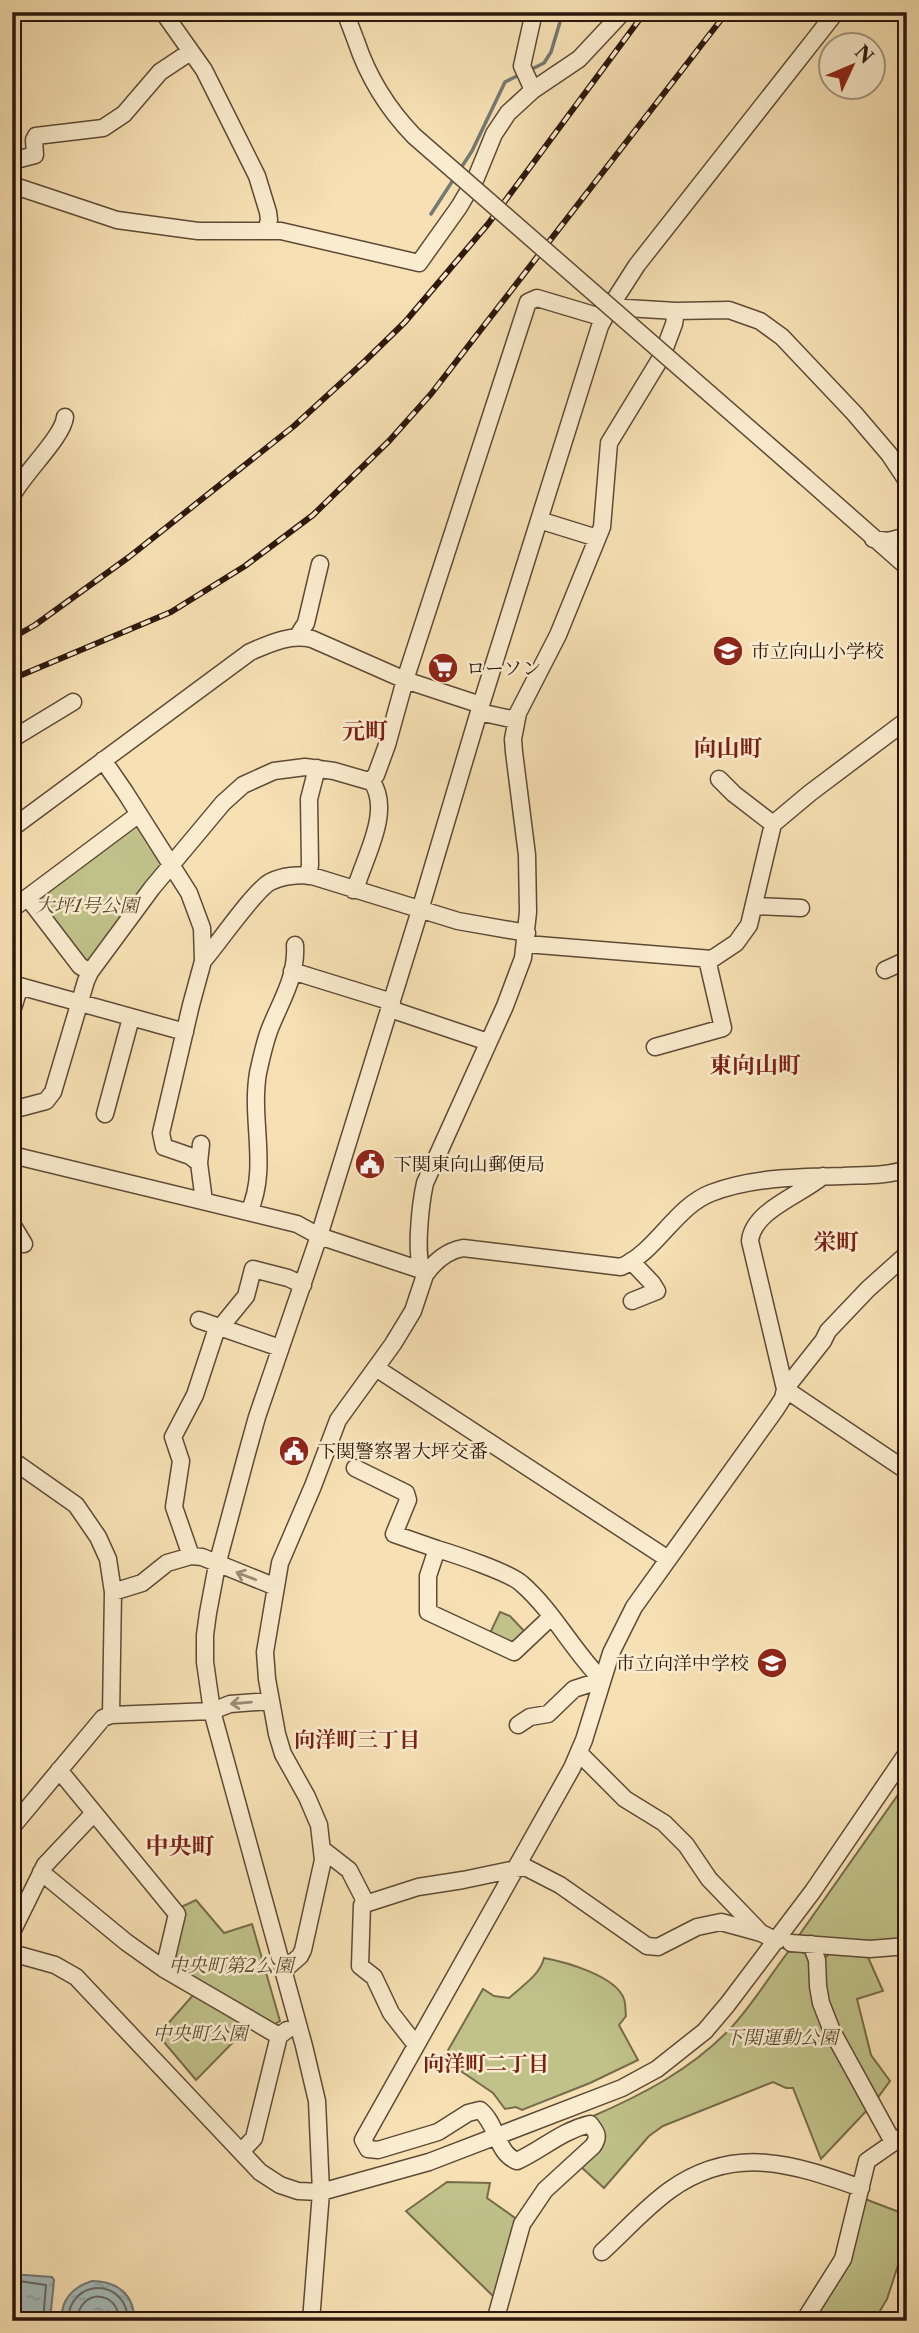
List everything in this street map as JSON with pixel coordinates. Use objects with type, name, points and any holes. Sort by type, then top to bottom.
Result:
[{"type":"street","points":[[163,12],[204,70],[257,176],[268,212],[269,220],[265,230]]},
{"type":"street","points":[[345,12],[384,100],[414,136],[907,567]]},
{"type":"street","points":[[12,185],[117,220],[198,231],[281,231],[419,263],[476,178],[494,134],[528,79],[534,12]]},
{"type":"street","points":[[528,79],[579,59],[623,12]]},
{"type":"street","points":[[311,2321],[321,2192],[317,2101],[212,1711],[205,1662],[205,1635],[217,1565],[253,1429],[319,1236],[480,708],[607,313],[637,265],[836,12]]},
{"type":"street","points":[[12,161],[35,155],[36,136],[103,128],[115,121],[160,72],[190,52]]},
{"type":"street","points":[[370,781],[376,775],[387,745],[405,680],[528,302],[533,298],[607,313],[729,310],[749,316],[771,328],[800,355],[855,413],[889,454],[907,481]]},
{"type":"street","points":[[283,1971],[303,1950],[323,1860],[319,1825],[283,1754],[271,1701],[265,1652],[280,1563],[338,1420],[413,1311],[423,1273],[420,1209],[425,1183],[514,983],[526,939],[527,855],[513,739],[516,720],[540,665],[558,635],[597,538],[604,514],[609,443],[662,356],[676,311]]},
{"type":"street","points":[[12,496],[37,459],[54,440],[65,423],[65,417]]},
{"type":"street","points":[[539,520],[597,538]]},
{"type":"street","points":[[873,539],[888,541],[907,536]]},
{"type":"street","points":[[297,638],[306,623],[320,564]]},
{"type":"street","points":[[12,828],[250,652],[275,640],[297,638],[323,643],[405,680],[516,720]]},
{"type":"street","points":[[12,739],[73,702]]},
{"type":"street","points":[[203,961],[265,885],[283,877],[308,876],[526,939],[706,959],[719,955],[736,943],[749,925],[774,824],[810,793],[907,720]]},
{"type":"street","points":[[103,760],[172,866],[195,906],[202,928],[203,961],[161,1133],[164,1147],[190,1156],[199,1163]]},
{"type":"street","points":[[12,1110],[46,1101],[53,1091],[90,972],[152,888],[223,803],[243,785],[274,771],[306,767],[370,781],[376,789],[378,819],[353,890]]},
{"type":"street","points":[[308,876],[309,799],[317,768]]},
{"type":"street","points":[[719,779],[734,794],[774,824]]},
{"type":"street","points":[[12,909],[139,814]]},
{"type":"street","points":[[28,898],[80,965],[90,972]]},
{"type":"street","points":[[754,906],[801,908]]},
{"type":"street","points":[[249,1212],[258,1184],[258,1076],[269,1031],[288,992],[295,945]]},
{"type":"street","points":[[655,1047],[723,1028],[706,959]]},
{"type":"street","points":[[885,970],[907,960]]},
{"type":"street","points":[[292,971],[488,1042]]},
{"type":"street","points":[[12,1011],[16,985],[185,1032]]},
{"type":"street","points":[[105,1114],[131,1018]]},
{"type":"street","points":[[201,1144],[199,1163],[204,1201]]},
{"type":"street","points":[[12,1154],[297,1224],[319,1236],[423,1273]]},
{"type":"street","points":[[423,1273],[443,1256],[463,1248],[621,1267],[702,1197],[725,1188],[757,1181],[874,1174],[907,1169]]},
{"type":"street","points":[[823,1176],[811,1187],[764,1216],[755,1224],[751,1234],[750,1241],[785,1390],[907,1471]]},
{"type":"street","points":[[12,1224],[24,1244]]},
{"type":"street","points":[[495,2321],[522,2224],[545,2190],[597,2140],[597,2132],[590,2124],[582,2126],[552,2138],[530,2155],[517,2161],[503,2152],[498,2136],[480,2110],[472,2111],[438,2132],[378,2150],[368,2149],[363,2140],[366,2131],[517,1868],[579,1753],[602,1679],[625,1623],[828,1331],[868,1289],[907,1254]]},
{"type":"street","points":[[631,1261],[657,1290],[632,1301]]},
{"type":"street","points":[[191,1556],[174,1507],[181,1461],[173,1437],[195,1395],[215,1334],[246,1296],[253,1269],[303,1285]]},
{"type":"street","points":[[199,1320],[280,1348]]},
{"type":"street","points":[[376,1368],[668,1559]]},
{"type":"street","points":[[12,1460],[58,1490],[82,1512],[108,1559],[113,1592],[111,1714]]},
{"type":"street","points":[[355,1468],[406,1493],[408,1500],[394,1534],[521,1582],[602,1679]]},
{"type":"street","points":[[437,1549],[428,1576],[428,1612],[514,1652],[551,1618]]},
{"type":"street","points":[[113,1592],[138,1585],[167,1563],[191,1556],[202,1557],[276,1587]]},
{"type":"street","points":[[518,1725],[530,1717],[548,1714],[574,1689],[602,1679]]},
{"type":"street","points":[[12,1826],[96,1725],[111,1714],[212,1711],[230,1704],[271,1701]]},
{"type":"street","points":[[579,1753],[625,1798],[671,1830],[686,1845],[709,1879],[761,1934]]},
{"type":"street","points":[[12,1953],[55,1965],[76,1977],[260,2172],[280,2185],[298,2191],[321,2192],[429,2162],[622,2088],[678,2053],[717,2019],[784,1942],[907,1753]]},
{"type":"street","points":[[59,1770],[177,1914],[164,1969]]},
{"type":"street","points":[[12,1932],[41,1872],[94,1813]]},
{"type":"street","points":[[322,1849],[349,1870],[366,1903]]},
{"type":"street","points":[[416,2045],[391,2013],[374,1977],[360,1966],[362,1905],[418,1887],[525,1867],[560,1885],[647,1947],[658,1947],[697,1927],[721,1922],[784,1942],[870,1949],[907,1946]]},
{"type":"street","points":[[41,1872],[125,1942],[164,1969],[279,2036]]},
{"type":"street","points":[[804,2321],[844,2259],[867,2161],[900,2138],[832,2031],[821,2003],[817,1961],[811,1944]]},
{"type":"street","points":[[241,2152],[254,2138],[279,2036],[298,2023]]},
{"type":"street","points":[[602,2252],[670,2190],[728,2163],[769,2162],[817,2172],[861,2188]]},
{"type":"green space","name":"大坪1号公園","points":[[135,821],[161,858],[162,869],[90,963],[84,963],[36,902],[36,895]]},
{"type":"green space","points":[[500,1612],[510,1616],[526,1633],[516,1642],[507,1642],[490,1633]]},
{"type":"green space","points":[[907,1782],[907,1941],[884,1944],[800,1934]]},
{"type":"green space","name":"中央町第2公園","points":[[196,1900],[224,1933],[252,1924],[280,2021],[273,2025],[177,1970],[172,1957],[185,1913],[179,1908]]},
{"type":"green space","name":"下関運動公園","points":[[788,1952],[805,1953],[811,1965],[870,2107],[821,2159],[793,2088],[773,2082],[663,2126],[649,2136],[604,2188],[580,2166],[600,2145],[591,2117],[647,2090],[698,2057],[737,2021]]},
{"type":"green space","name":"下関運動公園","points":[[831,1952],[867,1955],[883,1991],[857,1999],[871,2055],[890,2081],[876,2100],[835,2020],[826,1995],[823,1960]]},
{"type":"green space","points":[[544,1958],[589,1971],[611,1983],[619,1991],[625,2001],[626,2016],[619,2025],[638,2060],[590,2083],[522,2110],[516,2107],[505,2109],[493,2093],[443,2059],[483,1989],[494,1996],[509,1998],[535,1975]]},
{"type":"green space","name":"中央町公園","points":[[194,1994],[250,2025],[196,2080],[158,2035]]},
{"type":"green space","points":[[447,2182],[490,2183],[487,2198],[518,2220],[496,2299],[406,2211]]},
{"type":"green space","points":[[865,2199],[907,2215],[907,2238],[887,2299],[874,2321],[811,2321]]},
{"type":"water","points":[[12,2274],[52,2277],[54,2280],[50,2321],[12,2321]]},
{"type":"water","points":[[92,2281],[109,2283],[122,2291],[131,2303],[134,2321],[62,2321],[63,2307],[69,2295]]},
{"type":"waterway","points":[[528,71],[544,63],[551,52],[563,12]]},
{"type":"waterway","points":[[459,171],[472,151],[505,82],[521,74]]},
{"type":"waterway","points":[[431,214],[455,177]]},
{"type":"railway","points":[[12,638],[35,625],[129,557],[294,426],[405,322],[488,224],[645,12]]},
{"type":"railway","points":[[12,679],[171,612],[245,566],[313,515],[389,441],[431,394],[727,12]]},
{"type":"place","name":"市立向山小学校","points":[[728,651]]},
{"type":"place","name":"ローソン","points":[[443,668]]},
{"type":"place","name":"下関東向山郵便局","points":[[370,1164]]},
{"type":"place","name":"下関警察署大坪交番","points":[[294,1451]]},
{"type":"place","name":"市立向洋中学校","points":[[772,1663]]},
{"type":"district","name":"元町","points":[[365,731]]},
{"type":"district","name":"向山町","points":[[728,748]]},
{"type":"district","name":"東向山町","points":[[755,1065]]},
{"type":"district","name":"栄町","points":[[836,1242]]},
{"type":"district","name":"向洋町三丁目","points":[[357,1740]]},
{"type":"district","name":"中央町","points":[[180,1846]]},
{"type":"district","name":"向洋町二丁目","points":[[486,2064]]}]
